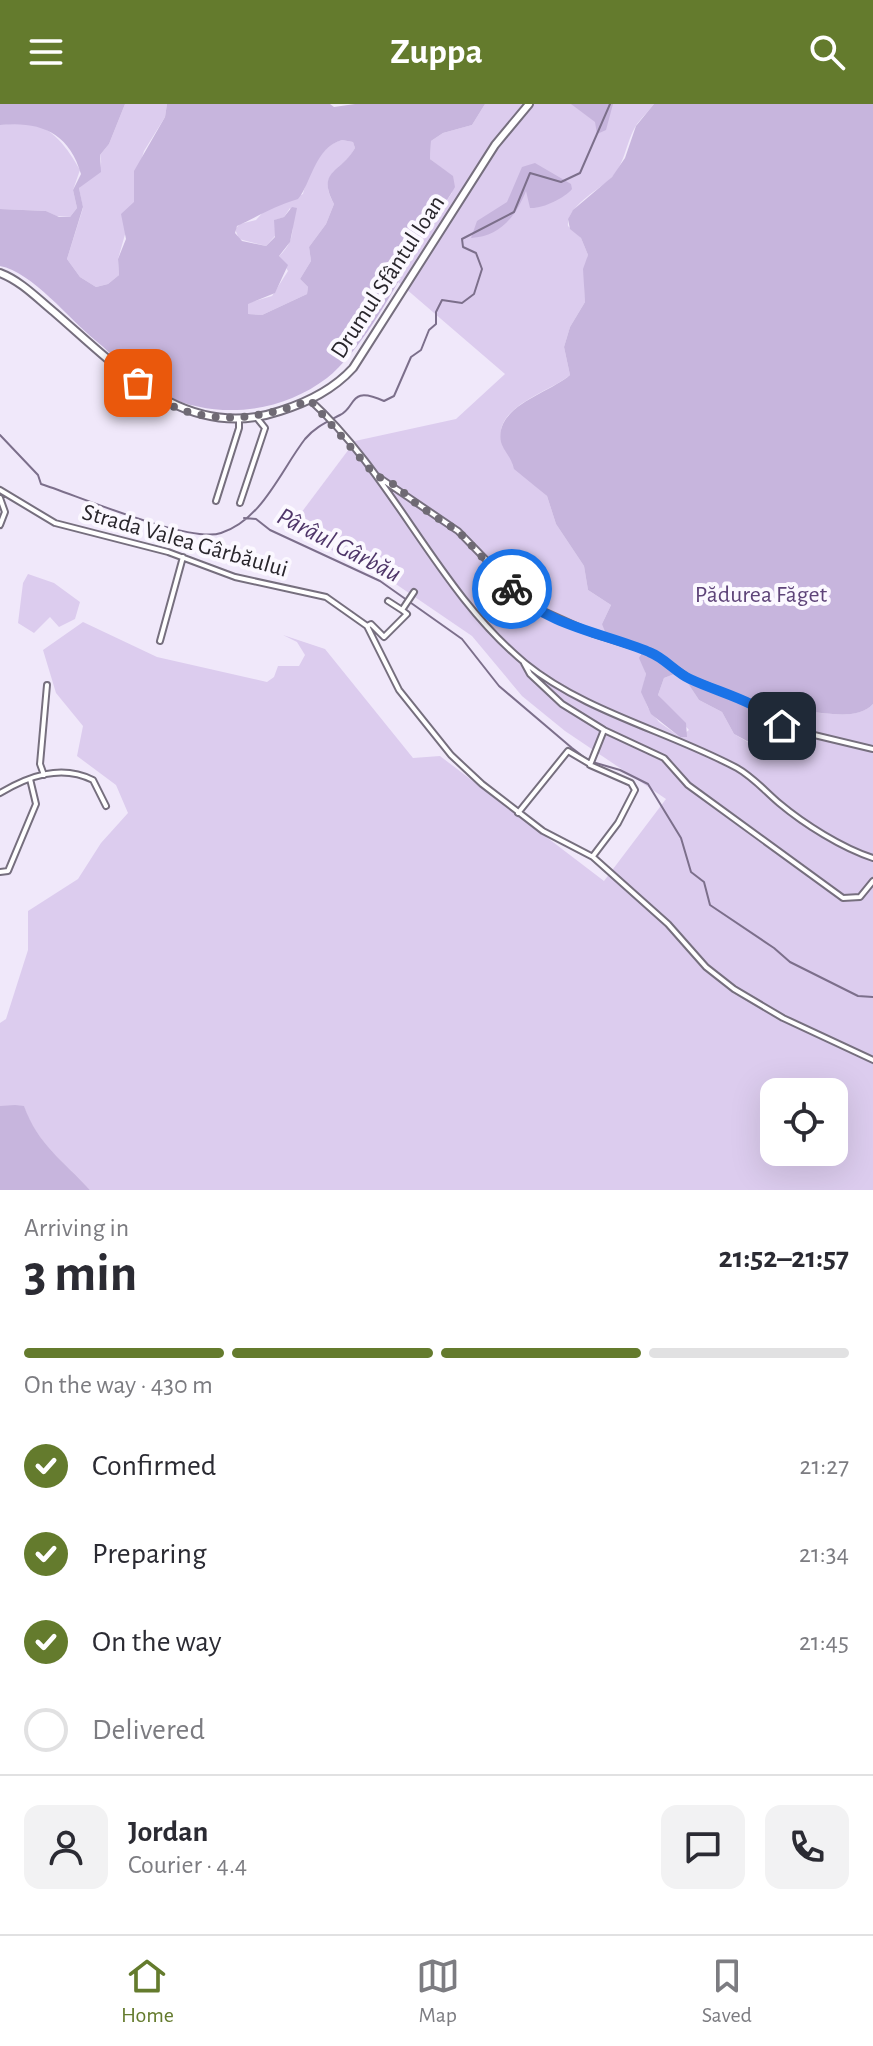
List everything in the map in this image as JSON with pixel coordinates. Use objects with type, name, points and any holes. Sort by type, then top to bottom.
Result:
[{"type":"main road","name":"Drumul Sfântul Ioan","points":[[0,273],[31,292],[159,399],[204,415],[257,418],[310,400],[334,386],[356,364],[495,145],[529,104]]},
{"type":"street","points":[[310,400],[375,475],[483,621],[523,661],[571,692],[737,768],[797,816],[873,858]]},
{"type":"street","points":[[240,503],[265,428],[257,418]]},
{"type":"street","points":[[216,501],[239,428],[239,419]]},
{"type":"street","points":[[375,475],[395,485],[419,506],[458,531],[522,600],[539,611],[594,634],[651,652],[690,679],[758,706],[785,728],[873,749]]},
{"type":"street","name":"Strada Valea Gârbăului","points":[[0,490],[55,523],[183,557],[235,577],[326,597],[367,626]]},
{"type":"street","points":[[0,498],[5,512],[0,525]]},
{"type":"street","points":[[160,641],[183,557]]},
{"type":"street","points":[[402,610],[414,592]]},
{"type":"street","points":[[388,601],[407,614],[384,637],[371,624],[367,626],[399,690],[451,755],[518,813],[551,836],[593,857],[668,924],[706,967],[734,989],[783,1018],[873,1060]]},
{"type":"street","points":[[523,661],[530,674],[562,704],[604,730],[664,758],[688,785],[843,898],[860,897],[873,881]]},
{"type":"street","points":[[44,775],[40,764],[47,685]]},
{"type":"street","points":[[591,762],[604,730]]},
{"type":"street","points":[[518,813],[568,751],[631,783],[635,790],[618,823],[593,857]]},
{"type":"street","points":[[0,793],[30,779],[64,771],[93,780],[106,806]]},
{"type":"street","points":[[0,872],[8,871],[36,804],[30,779]]},
{"type":"shaded area","points":[[125,104],[167,104],[165,117],[144,151],[134,183],[136,196],[118,259],[119,275],[108,284],[96,287],[80,277],[67,259],[83,208],[79,188],[98,171],[100,155],[109,144]]},
{"type":"shaded area","points":[[485,104],[654,104],[637,124],[614,175],[577,206],[569,219],[568,226],[581,238],[588,255],[584,273],[585,302],[570,327],[564,347],[570,375],[527,400],[507,416],[501,437],[513,466],[547,496],[556,524],[584,566],[588,590],[611,605],[602,624],[626,640],[645,646],[640,655],[646,674],[642,692],[648,708],[659,722],[680,737],[689,730],[658,695],[664,678],[677,673],[683,676],[699,700],[722,712],[734,734],[761,750],[772,736],[772,715],[783,711],[851,714],[873,704],[873,1190],[90,1190],[44,1142],[24,1107],[0,1106],[0,1023],[6,1019],[28,950],[28,911],[78,879],[101,843],[128,813],[116,785],[77,756],[83,726],[56,693],[43,650],[83,622],[157,657],[267,682],[274,677],[278,666],[299,666],[305,655],[297,642],[283,635],[325,649],[413,758],[440,756],[604,881],[666,799],[565,731],[522,696],[472,636],[384,576],[289,529],[355,441],[456,419],[505,374],[398,282],[423,234],[452,193],[453,177],[430,159],[431,141],[443,133],[472,125]]},
{"type":"shaded area","points":[[26,122],[52,133],[80,170],[73,190],[77,208],[70,217],[56,216],[46,211],[0,209],[0,125]]},
{"type":"shaded area","points":[[342,140],[353,142],[355,148],[329,178],[329,193],[334,204],[326,224],[309,247],[311,261],[300,279],[308,287],[307,294],[262,315],[248,314],[248,303],[272,296],[288,271],[279,256],[288,246],[292,234],[290,208],[284,217],[275,220],[275,236],[266,246],[239,239],[235,229],[240,224],[256,220],[265,210],[303,194],[321,154]]},
{"type":"shaded area","points":[[28,574],[54,583],[80,602],[75,619],[59,627],[50,617],[34,633],[18,623],[23,583]]},
{"type":"green space","points":[[0,104],[125,104],[109,144],[100,155],[101,172],[79,188],[83,207],[67,259],[80,277],[96,287],[108,284],[119,275],[118,259],[126,239],[121,214],[134,202],[134,171],[165,117],[167,104],[330,104],[334,107],[355,104],[485,104],[472,125],[443,133],[431,141],[430,159],[453,176],[455,187],[354,350],[327,378],[309,390],[270,405],[228,410],[186,404],[156,391],[50,297],[25,277],[0,266],[0,209],[46,211],[59,217],[70,217],[77,208],[73,190],[81,174],[69,148],[51,132],[27,125],[0,125]],"holes":[[[342,140],[353,142],[355,148],[329,178],[329,193],[334,204],[326,224],[309,247],[311,261],[300,279],[308,287],[307,294],[262,315],[248,314],[248,304],[275,293],[288,265],[279,256],[290,242],[297,208],[292,207],[284,217],[274,220],[275,237],[266,246],[242,241],[235,233],[237,226],[298,199],[326,150]]]},
{"type":"green space","points":[[571,104],[613,104],[606,130],[597,134],[595,122]]},
{"type":"green space","name":"Pădurea Făget","points":[[654,104],[873,104],[873,704],[851,714],[783,711],[772,715],[777,731],[764,750],[734,734],[722,712],[699,700],[683,676],[677,673],[664,678],[658,695],[686,723],[687,737],[680,737],[651,714],[641,692],[646,674],[639,658],[645,646],[606,634],[602,624],[611,605],[588,590],[584,566],[556,524],[547,496],[514,469],[501,442],[501,430],[514,410],[570,375],[564,347],[570,327],[585,302],[583,269],[588,255],[581,238],[570,229],[568,219],[573,210],[612,177],[625,158],[636,126]]},
{"type":"green space","points":[[535,163],[571,184],[572,189],[553,202],[535,208],[530,208],[526,191],[506,224],[490,234],[471,238],[477,221],[507,202],[522,167]]},
{"type":"green space","points":[[0,1106],[24,1106],[44,1142],[90,1190],[0,1190]]},
{"type":"waterway","points":[[0,435],[38,475],[41,484],[132,517],[185,532],[206,535],[221,533],[235,526],[259,506],[313,431],[345,411],[359,396],[384,401],[394,396],[411,357],[421,350],[429,330],[436,324],[436,312],[442,300],[462,303],[474,294],[482,269],[476,253],[463,247],[462,239],[514,212],[530,173],[561,182],[580,173],[610,104]]},
{"type":"waterway","name":"Pârâul Gârbău","points":[[244,518],[256,519],[270,530],[380,581],[462,639],[499,686],[572,748],[589,761],[620,770],[648,784],[681,838],[691,872],[704,882],[710,905],[790,962],[858,996],[873,997]]},
{"type":"way so far","points":[[138,383],[165,402],[220,417],[261,417],[310,400],[375,475],[388,480],[419,506],[458,531],[512,589]]},
{"type":"route","points":[[512,589],[539,611],[594,634],[651,652],[690,679],[767,711],[782,726]]}]
